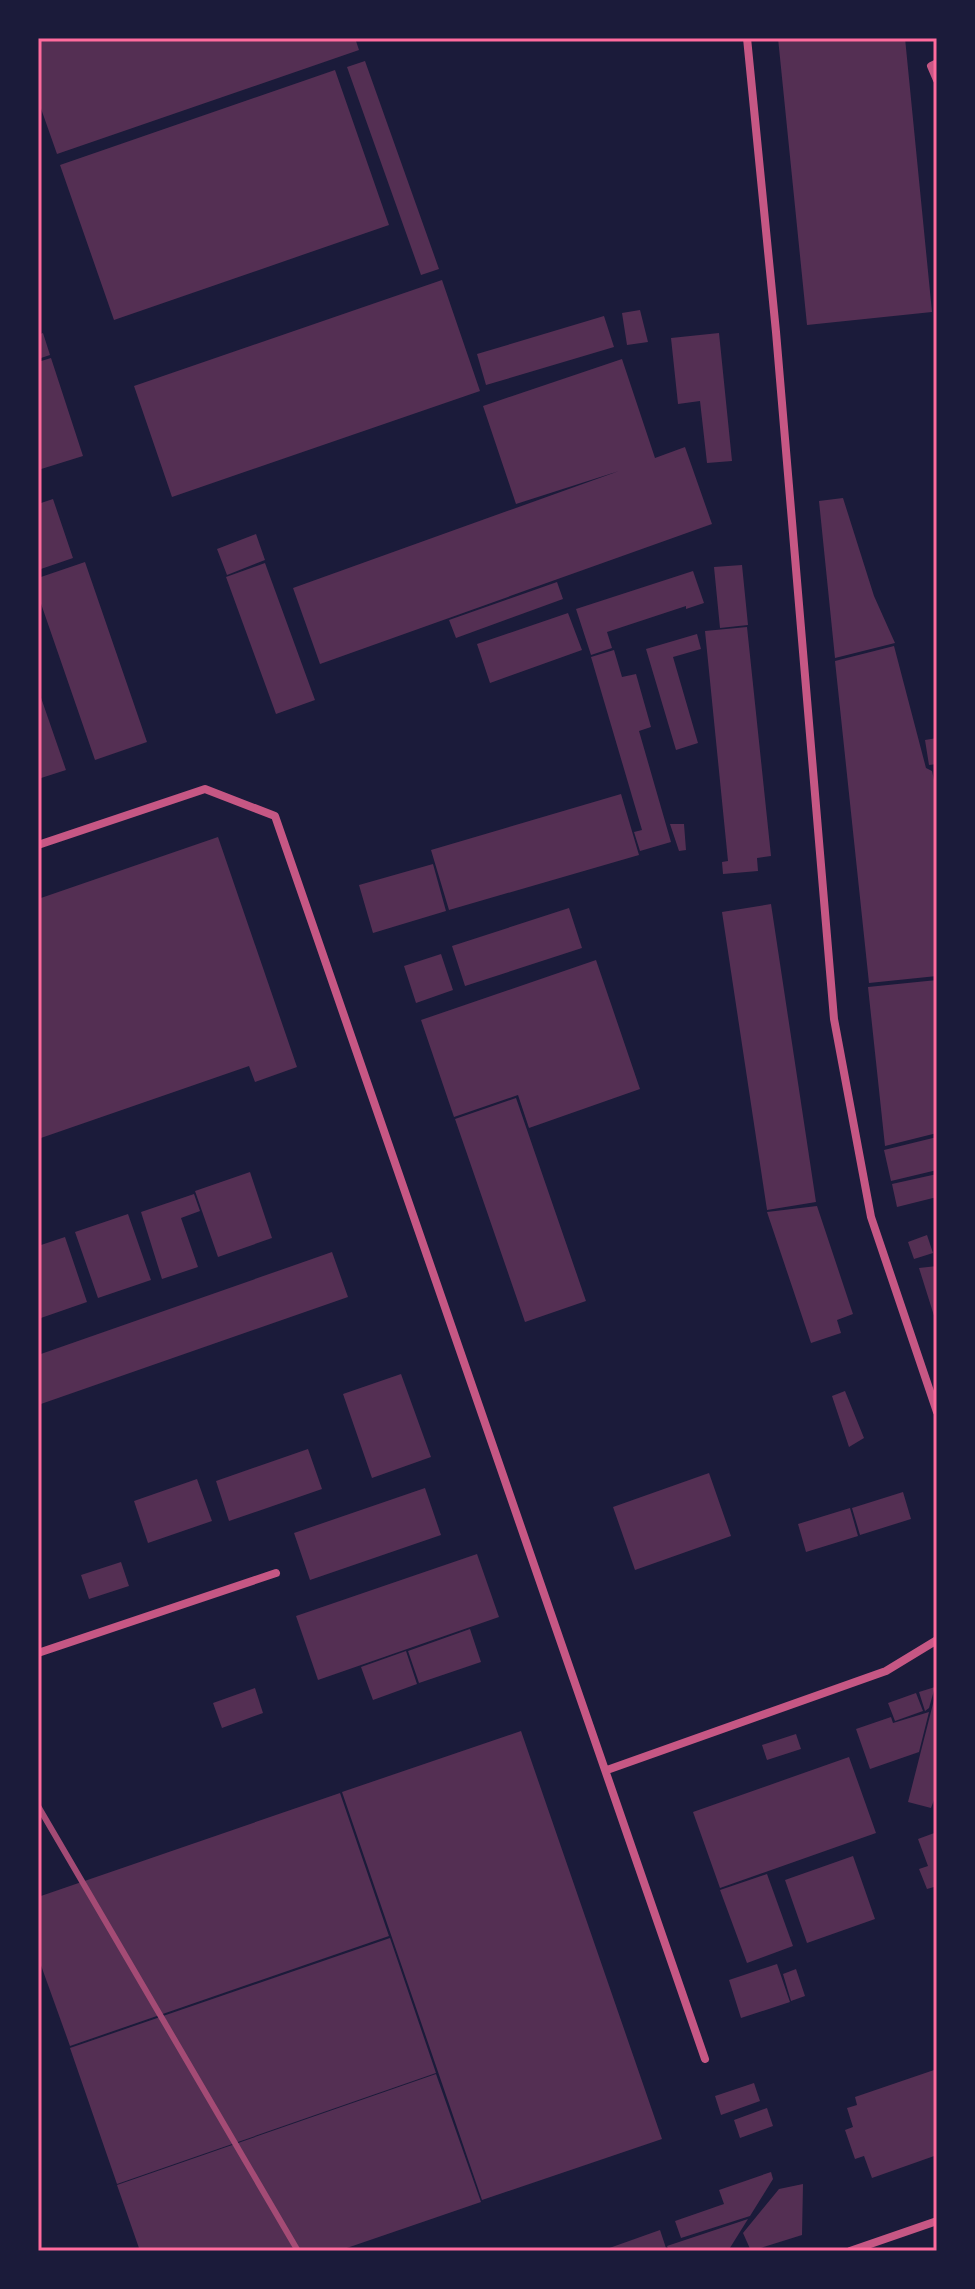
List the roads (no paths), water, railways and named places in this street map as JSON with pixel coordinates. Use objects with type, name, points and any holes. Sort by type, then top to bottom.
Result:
[{"type":"street","points":[[747,38],[776,332],[834,1019],[871,1217],[937,1412]]},
{"type":"street","points":[[937,63],[931,66],[937,80]]},
{"type":"street","points":[[38,845],[205,789],[275,816],[705,2059]]},
{"type":"street","points":[[38,1653],[276,1573]]},
{"type":"street","points":[[607,1770],[886,1671],[937,1640]]},
{"type":"street","points":[[850,2251],[937,2221]]},
{"type":"railway","points":[[38,1806],[298,2251]]}]
